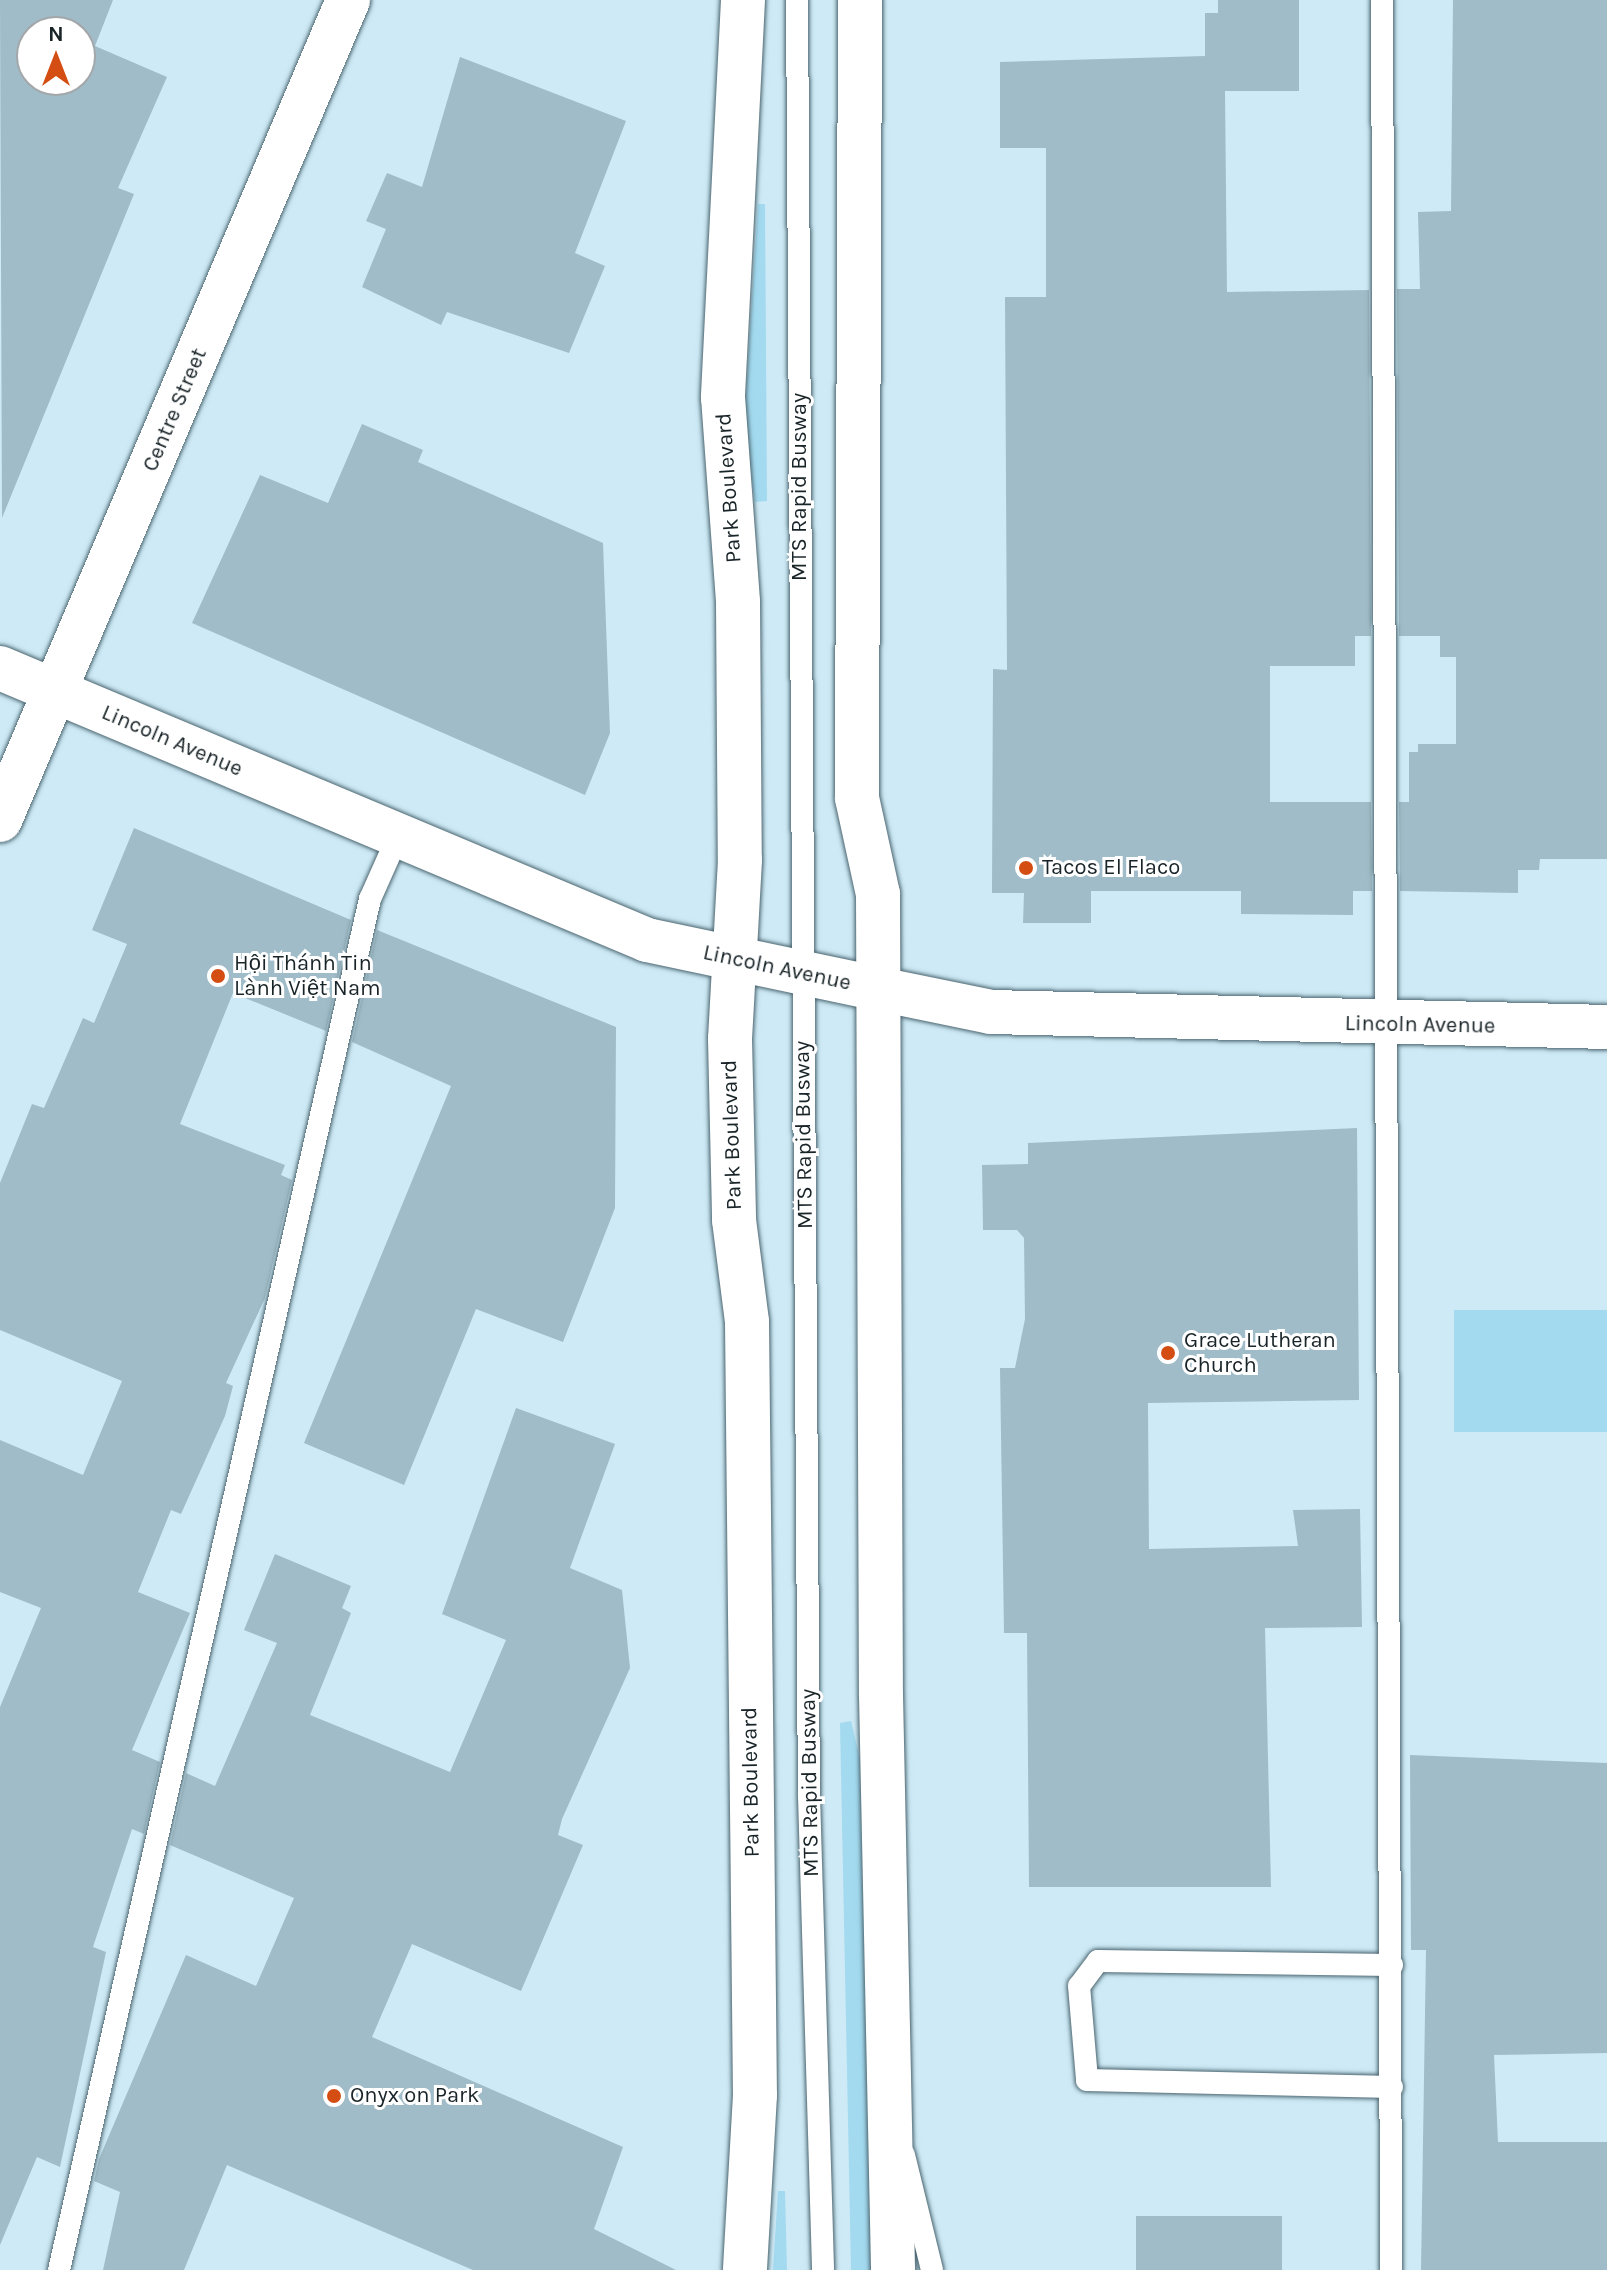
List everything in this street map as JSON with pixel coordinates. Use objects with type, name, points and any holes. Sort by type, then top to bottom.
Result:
[{"type":"main road","name":"Centre Street","points":[[0,820],[348,0]]},
{"type":"main road","name":"Park Boulevard","points":[[743,0],[723,397],[738,602],[737,960],[730,1039],[734,1220],[747,1322],[755,2095],[745,2270]]},
{"type":"main road","points":[[860,0],[857,798],[878,894],[893,2270]]},
{"type":"main road","name":"Lincoln Avenue","points":[[0,668],[647,940],[991,1012],[1385,1026],[1607,1027]]},
{"type":"lane","name":"MTS Rapid Busway","points":[[797,0],[809,1796],[823,2270]]},
{"type":"lane","points":[[1382,0],[1391,2270]]},
{"type":"lane","points":[[59,2270],[370,899],[398,836]]},
{"type":"lane","points":[[1392,1965],[1098,1961],[1079,1986],[1087,2080],[1392,2087]]},
{"type":"lane","points":[[890,2110],[932,2270]]},
{"type":"shaded area","points":[[758,204],[765,204],[767,501],[755,502],[744,426]]},
{"type":"shaded area","points":[[1454,1310],[1607,1310],[1607,1432],[1454,1432]]},
{"type":"shaded area","points":[[851,1721],[863,1772],[872,2270],[851,2270],[840,1723]]},
{"type":"shaded area","points":[[778,2191],[785,2191],[787,2270],[773,2270]]},
{"type":"building","points":[[0,0],[113,0],[96,43],[96,16],[16,16],[16,96],[96,96],[96,46],[167,77],[118,188],[134,194],[2,518]]},
{"type":"building","points":[[1218,0],[1299,0],[1299,91],[1225,91],[1227,292],[1369,290],[1371,636],[1355,636],[1355,666],[1270,666],[1270,802],[1371,802],[1372,891],[1353,891],[1353,915],[1241,914],[1241,891],[1091,891],[1091,923],[1023,923],[1024,893],[992,893],[993,669],[1007,670],[1005,297],[1046,297],[1046,148],[1000,148],[1000,62],[1205,56],[1205,13],[1218,13]]},
{"type":"building","points":[[1453,0],[1607,0],[1607,859],[1540,859],[1539,870],[1518,870],[1518,893],[1400,891],[1399,802],[1409,802],[1409,752],[1418,752],[1418,744],[1456,744],[1456,657],[1440,657],[1440,636],[1399,636],[1397,289],[1420,289],[1418,212],[1451,211]]},
{"type":"building","points":[[460,57],[626,121],[575,253],[605,266],[569,353],[447,312],[441,325],[362,287],[386,229],[366,221],[387,173],[422,187]]},
{"type":"building","points":[[362,424],[423,450],[418,462],[603,543],[610,733],[585,795],[192,623],[260,475],[328,503]]},
{"type":"building","points":[[134,828],[351,920],[326,1031],[233,993],[180,1124],[285,1165],[281,1175],[292,1180],[265,1298],[226,1383],[233,1386],[225,1416],[181,1514],[171,1510],[138,1592],[190,1613],[132,1750],[160,1762],[144,1834],[132,1829],[93,1947],[106,1952],[60,2167],[37,2157],[0,2245],[0,1707],[41,1608],[0,1592],[0,1440],[83,1475],[122,1381],[0,1330],[0,1183],[32,1104],[44,1108],[83,1018],[94,1023],[127,944],[92,930]]},
{"type":"building","points":[[377,930],[616,1027],[615,1208],[563,1342],[476,1309],[404,1485],[304,1443],[451,1086],[352,1042]]},
{"type":"building","points":[[1357,1128],[1359,1400],[1148,1403],[1149,1549],[1298,1546],[1293,1510],[1360,1509],[1362,1627],[1265,1628],[1271,1887],[1029,1887],[1027,1633],[1004,1633],[1000,1368],[1015,1368],[1025,1319],[1024,1238],[1017,1230],[983,1230],[982,1165],[1028,1164],[1028,1143]]},
{"type":"building","points":[[516,1408],[615,1444],[570,1568],[622,1590],[630,1668],[562,1819],[558,1835],[583,1845],[521,1991],[412,1944],[372,2037],[623,2147],[594,2229],[676,2270],[473,2270],[227,2165],[184,2270],[103,2270],[120,2192],[94,2181],[99,2159],[186,1955],[256,1986],[294,1898],[170,1845],[186,1773],[215,1786],[277,1643],[244,1630],[275,1554],[351,1586],[342,1608],[351,1613],[310,1715],[450,1772],[506,1640],[442,1614]]},
{"type":"building","points":[[1410,1755],[1607,1763],[1607,2053],[1494,2055],[1498,2142],[1607,2142],[1607,2270],[1421,2270],[1426,1950],[1411,1950]]},
{"type":"building","points":[[1136,2216],[1282,2216],[1282,2270],[1136,2270]]},
{"type":"place","name":"Tacos El Flaco","points":[[1026,868]]},
{"type":"place","name":"Hội Thánh Tin Lành Việt Nam","points":[[218,976]]},
{"type":"place","name":"Grace Lutheran Church","points":[[1168,1353]]},
{"type":"place","name":"Onyx on Park","points":[[334,2096]]}]
